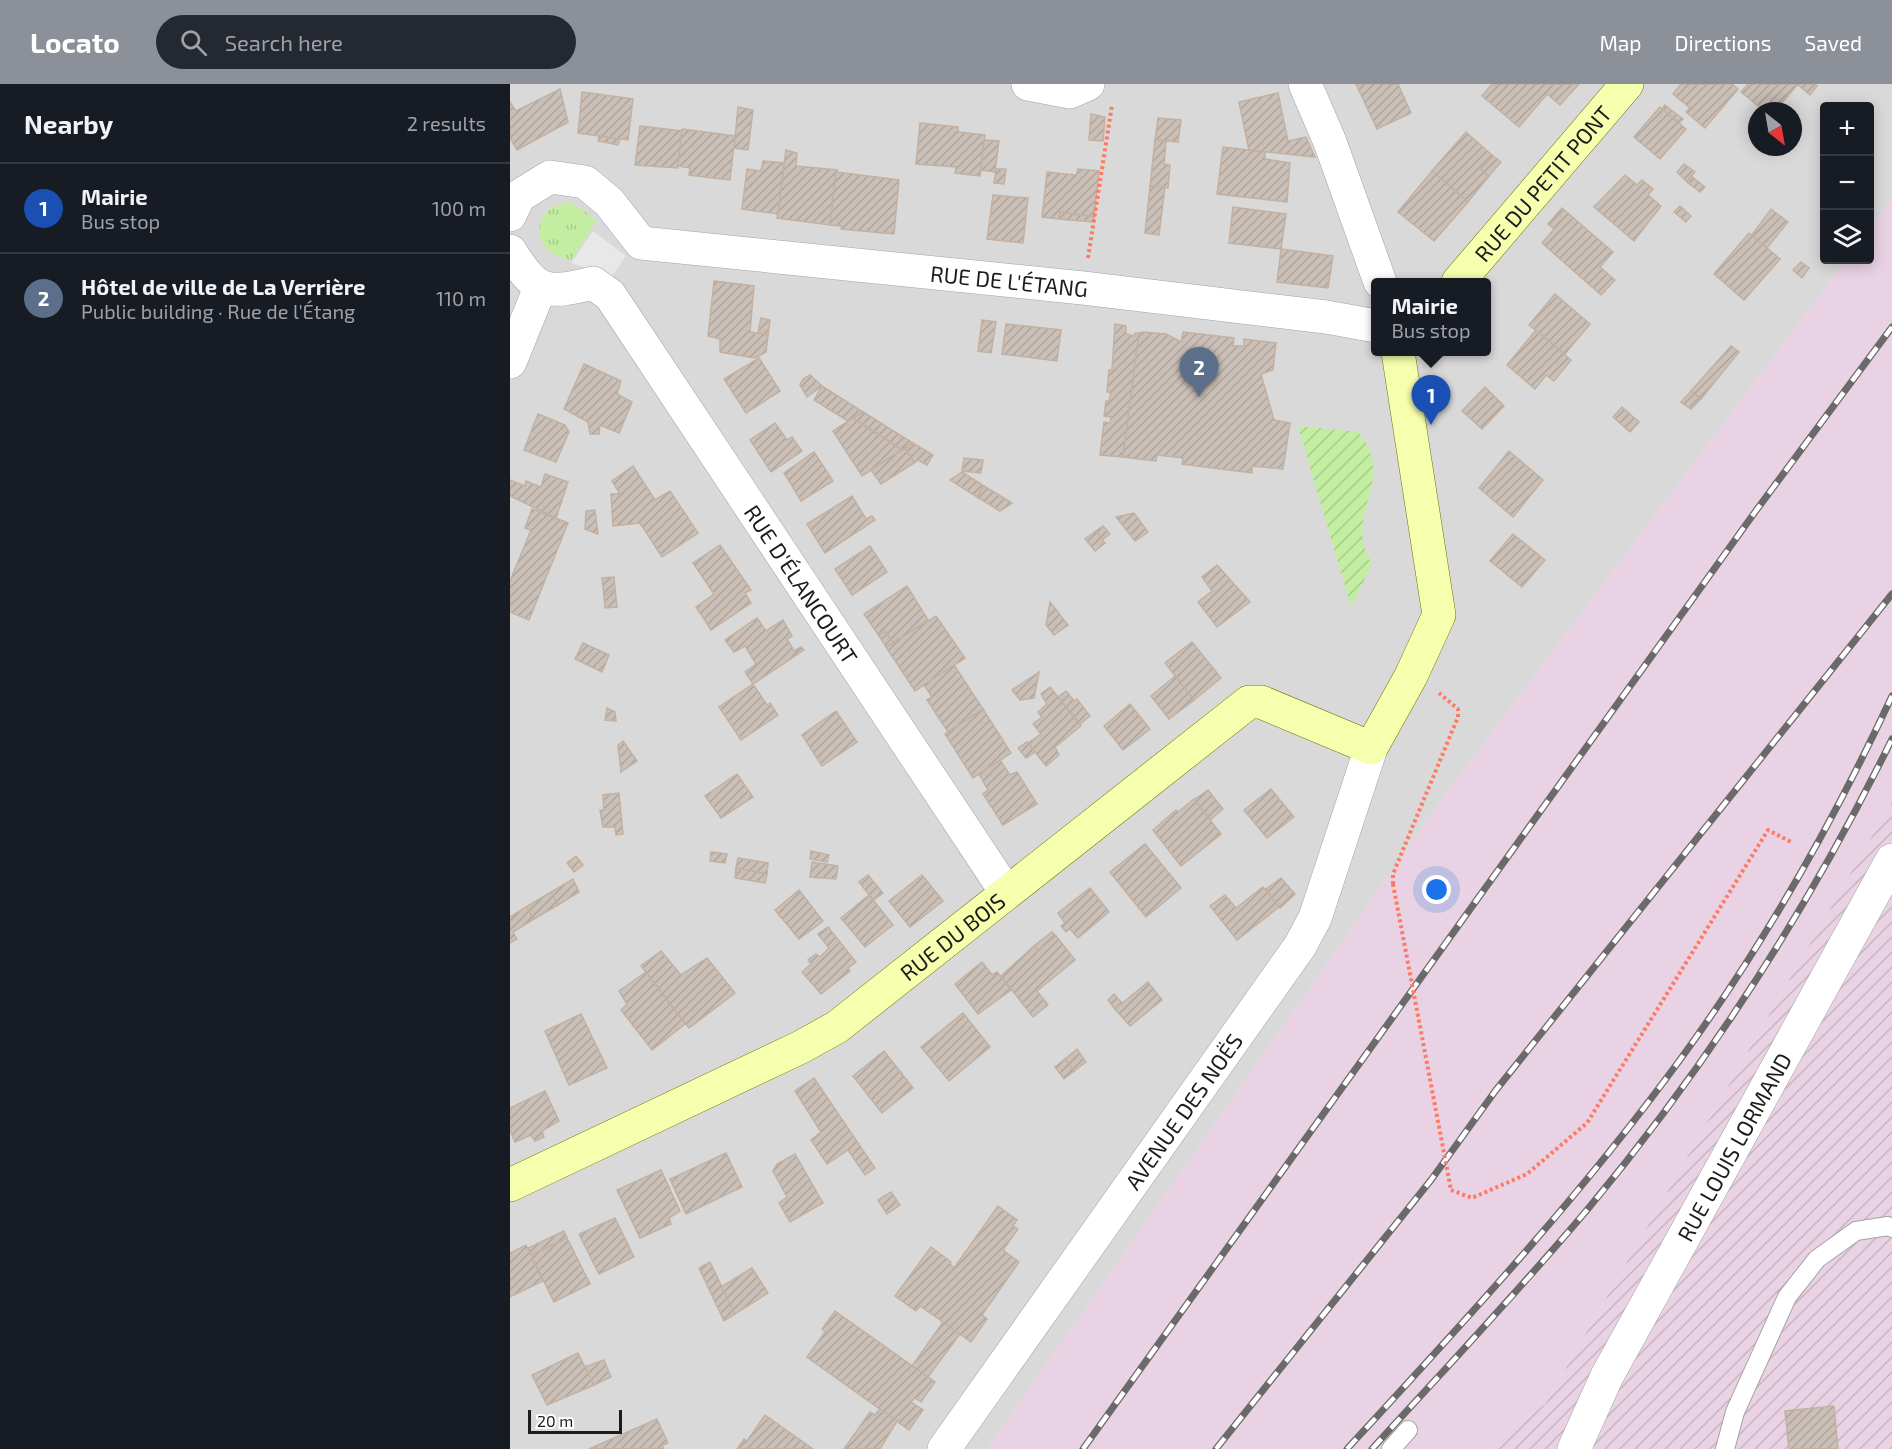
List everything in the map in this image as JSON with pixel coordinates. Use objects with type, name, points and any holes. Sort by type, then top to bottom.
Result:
[{"type":"street","points":[[1028,84],[1070,92],[1101,90]]},
{"type":"street","points":[[1305,84],[1330,142],[1379,278]]},
{"type":"street","name":"RUE DU PETIT PONT","points":[[1461,278],[1627,84]]},
{"type":"street","name":"RUE DE L'ÉTANG","points":[[510,215],[519,196],[550,177],[585,182],[609,202],[641,243],[1083,288],[1326,317],[1371,325]]},
{"type":"street","points":[[510,251],[523,271],[540,288],[510,362]]},
{"type":"street","name":"RUE D'ÉLANCOURT","points":[[540,288],[562,291],[593,283],[610,295],[1006,892]]},
{"type":"street","points":[[1371,748],[1410,676],[1439,615],[1399,356]]},
{"type":"street","name":"RUE DU BOIS","points":[[510,1185],[801,1047],[828,1032],[1249,702],[1261,702],[1371,748]]},
{"type":"street","name":"AVENUE DES NOËS","points":[[944,1449],[1300,946],[1315,918],[1371,748]]},
{"type":"street","name":"RUE LOUIS LORMAND","points":[[1578,1445],[1607,1376],[1892,860]]},
{"type":"lane","points":[[1725,1449],[1734,1413],[1787,1297],[1817,1258],[1856,1231],[1888,1226],[1892,1228]]},
{"type":"lane","points":[[1391,1449],[1408,1430]]},
{"type":"path","points":[[1083,288],[1101,90]]},
{"type":"path","points":[[1410,676],[1453,702],[1458,708],[1458,717],[1393,874],[1393,884],[1451,1190],[1472,1198],[1527,1174],[1587,1123],[1768,830],[1791,842]]},
{"type":"shaded area","points":[[510,84],[1892,84],[1892,198],[1874,223],[1874,102],[1820,102],[1820,264],[1843,264],[1445,795],[987,1449],[510,1449]]},
{"type":"shaded area","points":[[1892,198],[1892,801],[1545,1404],[1500,1437],[1489,1449],[987,1449],[1445,795],[1843,264],[1874,264],[1874,223]]},
{"type":"shaded area","points":[[593,231],[626,256],[612,276],[571,263]]},
{"type":"shaded area","points":[[1892,801],[1892,1449],[1489,1449],[1500,1437],[1545,1404]]},
{"type":"green space","points":[[569,202],[581,208],[596,221],[571,260],[548,250],[539,231],[546,213],[555,206]]},
{"type":"green space","points":[[1298,426],[1358,432],[1369,449],[1373,466],[1372,482],[1362,529],[1364,546],[1372,564],[1351,607]]},
{"type":"building","points":[[1356,84],[1398,84],[1411,113],[1377,129]]},
{"type":"building","points":[[1492,84],[1579,84],[1560,105],[1547,94],[1519,127],[1482,96]]},
{"type":"building","points":[[1681,84],[1732,84],[1738,89],[1705,128],[1686,112],[1690,108],[1673,94]]},
{"type":"building","points":[[1748,84],[1798,84],[1783,102],[1753,102],[1741,92]]},
{"type":"building","points":[[1797,84],[1815,84],[1817,86],[1810,95]]},
{"type":"building","points":[[560,89],[568,122],[517,150],[510,138],[510,102],[516,111]]},
{"type":"building","points":[[582,92],[633,99],[628,140],[578,133]]},
{"type":"building","points":[[1278,93],[1288,141],[1306,137],[1315,157],[1249,150],[1239,102]]},
{"type":"building","points":[[1665,105],[1683,119],[1679,123],[1662,109]]},
{"type":"building","points":[[738,107],[753,110],[748,150],[734,148]]},
{"type":"building","points":[[1660,107],[1686,129],[1660,159],[1634,137]]},
{"type":"building","points":[[1091,114],[1105,117],[1103,141],[1089,140]]},
{"type":"building","points":[[1158,118],[1181,120],[1178,142],[1155,140]]},
{"type":"building","points":[[920,123],[958,127],[958,132],[985,135],[980,176],[955,173],[956,167],[916,164]]},
{"type":"building","points":[[640,126],[682,131],[678,168],[635,165]]},
{"type":"building","points":[[682,129],[735,136],[730,180],[689,175],[690,168],[678,166]]},
{"type":"building","points":[[1466,132],[1493,156],[1481,169],[1489,176],[1468,202],[1432,171]]},
{"type":"building","points":[[599,136],[620,139],[618,145],[598,141]]},
{"type":"building","points":[[984,140],[999,141],[995,172],[981,170]]},
{"type":"building","points":[[1155,140],[1166,141],[1164,164],[1170,165],[1168,188],[1150,186]]},
{"type":"building","points":[[1223,147],[1265,152],[1265,159],[1290,163],[1287,202],[1217,194]]},
{"type":"building","points":[[786,150],[797,153],[796,166],[837,170],[830,225],[777,218]]},
{"type":"building","points":[[1493,156],[1501,162],[1489,176],[1481,169]]},
{"type":"building","points":[[763,161],[784,163],[778,214],[742,209],[747,169],[761,171]]},
{"type":"building","points":[[1684,164],[1695,172],[1687,182],[1677,172]]},
{"type":"building","points":[[996,169],[1006,169],[1004,184],[994,183]]},
{"type":"building","points":[[1078,169],[1099,171],[1094,217],[1060,212],[1059,219],[1042,217],[1047,172],[1076,175]]},
{"type":"building","points":[[1432,171],[1468,202],[1434,241],[1398,212]]},
{"type":"building","points":[[836,172],[899,180],[894,234],[841,229],[842,226],[830,225]]},
{"type":"building","points":[[1625,175],[1637,185],[1642,180],[1653,189],[1648,195],[1661,206],[1634,241],[1594,207]]},
{"type":"building","points":[[1691,176],[1705,187],[1700,192],[1687,182]]},
{"type":"building","points":[[1150,186],[1165,187],[1159,235],[1145,233]]},
{"type":"building","points":[[993,195],[1028,198],[1023,243],[987,239]]},
{"type":"building","points":[[1680,206],[1691,216],[1686,222],[1674,212]]},
{"type":"building","points":[[1233,207],[1286,214],[1281,249],[1229,243]]},
{"type":"building","points":[[1562,208],[1613,252],[1600,267],[1615,280],[1601,295],[1542,243],[1554,229],[1548,224]]},
{"type":"building","points":[[1771,209],[1788,222],[1767,248],[1751,236]]},
{"type":"building","points":[[1060,212],[1094,217],[1094,222],[1059,219]]},
{"type":"building","points":[[1749,233],[1780,259],[1744,300],[1714,274]]},
{"type":"building","points":[[1281,249],[1333,256],[1328,288],[1277,282]]},
{"type":"building","points":[[1801,262],[1809,268],[1802,278],[1793,270]]},
{"type":"building","points":[[714,281],[754,286],[750,332],[768,335],[766,352],[755,358],[720,352],[720,339],[708,336]]},
{"type":"building","points":[[1555,294],[1590,324],[1565,354],[1529,325]]},
{"type":"building","points":[[761,318],[770,320],[768,335],[758,333]]},
{"type":"building","points":[[982,320],[996,322],[991,353],[978,351]]},
{"type":"building","points":[[1006,324],[1061,330],[1057,361],[1002,354]]},
{"type":"building","points":[[1115,324],[1126,326],[1126,334],[1134,336],[1135,333],[1139,333],[1123,457],[1100,455],[1104,422],[1110,423],[1111,417],[1104,416],[1106,401],[1109,401],[1111,393],[1107,392],[1109,370],[1112,370]]},
{"type":"building","points":[[1536,330],[1571,360],[1554,381],[1546,375],[1535,389],[1507,365]]},
{"type":"building","points":[[1183,332],[1234,338],[1233,346],[1244,346],[1244,339],[1276,343],[1273,370],[1261,374],[1274,420],[1290,423],[1283,469],[1252,466],[1252,473],[1182,464],[1183,458],[1157,455],[1156,461],[1123,457],[1139,333],[1166,334],[1181,342]]},
{"type":"building","points":[[1731,346],[1739,352],[1701,399],[1691,391]]},
{"type":"building","points":[[759,358],[780,391],[746,413],[724,379]]},
{"type":"building","points":[[584,364],[621,381],[617,394],[632,402],[619,433],[600,425],[599,434],[590,434],[588,422],[564,409]]},
{"type":"building","points":[[810,375],[822,386],[807,397],[800,385],[803,379]]},
{"type":"building","points":[[822,386],[863,412],[848,421],[814,400]]},
{"type":"building","points":[[1485,387],[1504,406],[1482,429],[1462,411]]},
{"type":"building","points":[[1691,391],[1701,399],[1691,409],[1681,402]]},
{"type":"building","points":[[1622,407],[1639,422],[1630,432],[1613,417]]},
{"type":"building","points":[[863,412],[913,443],[902,450],[853,418]]},
{"type":"building","points":[[538,414],[565,425],[569,432],[556,462],[524,450]]},
{"type":"building","points":[[853,418],[902,450],[862,476],[833,431]]},
{"type":"building","points":[[775,423],[787,440],[792,437],[802,451],[771,472],[750,440]]},
{"type":"building","points":[[913,443],[933,455],[927,465],[918,460],[914,463],[905,448]]},
{"type":"building","points":[[905,448],[914,463],[881,484],[871,470]]},
{"type":"building","points":[[1509,451],[1543,480],[1513,517],[1479,488]]},
{"type":"building","points":[[814,452],[833,481],[801,501],[784,473]]},
{"type":"building","points":[[964,458],[983,460],[981,473],[962,471]]},
{"type":"building","points":[[633,466],[655,500],[670,491],[698,533],[662,557],[640,523],[613,526],[611,494],[620,494],[612,481]]},
{"type":"building","points":[[962,472],[984,486],[977,497],[950,480]]},
{"type":"building","points":[[545,474],[568,482],[556,518],[510,496],[510,480],[525,486],[526,481],[541,487]]},
{"type":"building","points":[[984,486],[1012,503],[1000,511],[977,497]]},
{"type":"building","points":[[852,496],[866,519],[872,516],[875,520],[825,553],[807,524]]},
{"type":"building","points":[[532,509],[568,523],[529,620],[510,612],[510,581],[531,530],[525,528]]},
{"type":"building","points":[[595,510],[598,534],[585,529],[586,511]]},
{"type":"building","points":[[1134,513],[1148,532],[1135,541],[1116,517]]},
{"type":"building","points":[[1103,526],[1110,534],[1102,540],[1096,531]]},
{"type":"building","points":[[1096,531],[1105,543],[1095,551],[1085,539]]},
{"type":"building","points":[[1513,534],[1545,560],[1522,587],[1490,561]]},
{"type":"building","points":[[720,545],[751,590],[745,593],[751,603],[711,630],[696,607],[714,594],[693,563]]},
{"type":"building","points":[[870,546],[887,572],[852,595],[835,569]]},
{"type":"building","points":[[1217,565],[1250,602],[1217,627],[1198,602],[1212,591],[1202,577]]},
{"type":"building","points":[[614,577],[615,589],[604,596],[602,578]]},
{"type":"building","points":[[907,586],[928,620],[893,643],[885,631],[879,636],[864,614]]},
{"type":"building","points":[[615,589],[617,607],[605,608],[604,596]]},
{"type":"building","points":[[1050,602],[1068,625],[1054,635],[1046,625]]},
{"type":"building","points":[[936,616],[965,658],[915,691],[886,647]]},
{"type":"building","points":[[757,618],[766,631],[783,620],[792,636],[787,639],[794,651],[801,647],[804,650],[753,684],[745,672],[756,664],[745,646],[734,652],[725,640]]},
{"type":"building","points":[[885,631],[893,643],[886,647],[879,636]]},
{"type":"building","points":[[1192,642],[1221,678],[1194,700],[1165,663]]},
{"type":"building","points":[[583,643],[609,655],[602,672],[575,659]]},
{"type":"building","points":[[954,665],[983,709],[948,732],[927,700],[932,697],[924,685]]},
{"type":"building","points":[[1039,672],[1034,698],[1020,700],[1012,690]]},
{"type":"building","points":[[1175,676],[1194,700],[1169,719],[1151,696]]},
{"type":"building","points":[[753,684],[767,705],[770,703],[778,715],[741,740],[719,707]]},
{"type":"building","points":[[1050,687],[1081,726],[1055,747],[1059,755],[1046,766],[1028,743],[1041,734],[1033,724],[1042,717],[1038,712],[1047,704],[1041,694]]},
{"type":"building","points":[[1066,691],[1074,701],[1077,699],[1090,716],[1080,724],[1058,697]]},
{"type":"building","points":[[1130,704],[1150,729],[1123,750],[1104,726]]},
{"type":"building","points":[[607,708],[615,712],[616,721],[605,720]]},
{"type":"building","points":[[983,709],[1011,753],[973,778],[945,734]]},
{"type":"building","points":[[836,711],[857,742],[822,766],[802,735]]},
{"type":"building","points":[[623,741],[637,761],[621,772],[618,745]]},
{"type":"building","points":[[1027,742],[1035,752],[1026,758],[1018,748]]},
{"type":"building","points":[[1000,760],[1010,775],[1017,772],[1037,804],[1003,825],[983,794],[988,790],[979,774]]},
{"type":"building","points":[[737,774],[753,797],[721,818],[705,796]]},
{"type":"building","points":[[1271,789],[1294,817],[1267,838],[1244,810]]},
{"type":"building","points":[[1208,790],[1223,809],[1210,820],[1194,800]]},
{"type":"building","points":[[619,793],[623,834],[616,835],[615,827],[603,827],[600,810],[604,810],[603,795]]},
{"type":"building","points":[[1194,799],[1221,834],[1181,866],[1153,830],[1176,810],[1178,812]]},
{"type":"building","points":[[1145,844],[1181,888],[1146,917],[1110,872]]},
{"type":"building","points":[[811,851],[829,855],[827,862],[810,859]]},
{"type":"building","points":[[711,852],[727,854],[725,863],[710,861]]},
{"type":"building","points":[[576,856],[583,865],[574,872],[567,863]]},
{"type":"building","points":[[738,858],[768,863],[767,874],[736,868]]},
{"type":"building","points":[[812,862],[838,866],[836,879],[810,877]]},
{"type":"building","points":[[736,868],[767,874],[765,883],[735,878]]},
{"type":"building","points":[[868,875],[883,893],[873,900],[859,882]]},
{"type":"building","points":[[922,875],[943,901],[910,927],[889,901]]},
{"type":"building","points":[[1281,878],[1295,894],[1280,908],[1265,890]]},
{"type":"building","points":[[573,879],[579,892],[558,905],[551,892]]},
{"type":"building","points":[[1263,887],[1279,907],[1237,940],[1210,906],[1225,895],[1236,908]]},
{"type":"building","points":[[1090,888],[1109,912],[1078,938],[1070,929],[1066,932],[1061,926],[1065,923],[1058,913]]},
{"type":"building","points":[[799,890],[823,921],[799,939],[775,910]]},
{"type":"building","points":[[551,892],[558,905],[534,919],[526,907]]},
{"type":"building","points":[[869,895],[893,925],[865,947],[841,918]]},
{"type":"building","points":[[526,907],[534,919],[513,932],[517,939],[510,943],[510,917]]},
{"type":"building","points":[[828,927],[856,962],[848,968],[850,971],[821,994],[802,972],[811,964],[808,960],[816,954],[820,957],[829,948],[818,934]]},
{"type":"building","points":[[1052,932],[1056,936],[1038,951],[1034,946]]},
{"type":"building","points":[[1056,936],[1075,960],[1037,991],[1048,1005],[1033,1017],[1001,976],[1034,946],[1038,951]]},
{"type":"building","points":[[661,951],[681,975],[707,958],[735,993],[689,1028],[641,966]]},
{"type":"building","points":[[982,962],[992,975],[997,972],[1011,990],[978,1014],[955,984]]},
{"type":"building","points":[[646,972],[685,1024],[652,1050],[621,1010],[627,1004],[619,991]]},
{"type":"building","points":[[1148,982],[1162,1000],[1130,1026],[1115,1009]]},
{"type":"building","points":[[1114,994],[1122,1003],[1115,1009],[1108,1000]]},
{"type":"building","points":[[963,1013],[990,1047],[949,1081],[921,1047]]},
{"type":"building","points":[[581,1014],[607,1068],[569,1085],[545,1031]]},
{"type":"building","points":[[1077,1049],[1086,1062],[1074,1071],[1065,1059]]},
{"type":"building","points":[[884,1051],[913,1088],[882,1113],[853,1076]]},
{"type":"building","points":[[1065,1059],[1074,1071],[1064,1079],[1055,1067]]},
{"type":"building","points":[[814,1078],[875,1168],[865,1175],[848,1150],[827,1164],[811,1140],[821,1132],[795,1091]]},
{"type":"building","points":[[545,1091],[559,1121],[542,1131],[544,1137],[535,1141],[531,1135],[515,1142],[510,1131],[510,1108]]},
{"type":"building","points":[[726,1153],[742,1187],[686,1214],[670,1179]]},
{"type":"building","points":[[795,1154],[823,1203],[790,1222],[779,1203],[787,1197],[773,1171],[777,1164]]},
{"type":"building","points":[[661,1170],[680,1211],[669,1218],[671,1224],[640,1238],[617,1190]]},
{"type":"building","points":[[891,1192],[900,1205],[887,1214],[878,1200]]},
{"type":"building","points":[[998,1206],[1017,1220],[1013,1226],[1018,1229],[1003,1250],[1019,1262],[982,1315],[987,1319],[971,1342],[920,1306],[916,1311],[895,1296],[931,1247],[951,1262],[954,1268]]},
{"type":"building","points":[[615,1218],[634,1257],[599,1274],[579,1234]]},
{"type":"building","points":[[564,1231],[567,1238],[531,1255],[528,1248]]},
{"type":"building","points":[[567,1238],[590,1284],[554,1302],[531,1255]]},
{"type":"building","points":[[526,1245],[543,1281],[510,1297],[510,1253]]},
{"type":"building","points":[[710,1262],[735,1314],[724,1321],[699,1268]]},
{"type":"building","points":[[752,1268],[768,1293],[735,1314],[721,1287]]},
{"type":"building","points":[[835,1311],[935,1382],[921,1402],[915,1398],[911,1402],[923,1410],[909,1430],[807,1357],[825,1332],[822,1329]]},
{"type":"building","points":[[943,1322],[960,1334],[928,1377],[912,1366]]},
{"type":"building","points":[[578,1353],[594,1385],[547,1405],[532,1375]]},
{"type":"building","points":[[604,1360],[611,1377],[594,1385],[585,1367]]},
{"type":"building","points":[[1834,1406],[1838,1449],[1789,1449],[1785,1411]]},
{"type":"building","points":[[880,1409],[897,1421],[880,1449],[844,1449],[870,1412],[875,1415]]},
{"type":"building","points":[[765,1415],[813,1449],[737,1449],[744,1439],[747,1441]]},
{"type":"building","points":[[657,1419],[668,1443],[662,1445],[664,1449],[589,1449]]},
{"type":"railway","points":[[1083,1449],[1755,512],[1892,327]]},
{"type":"railway","points":[[1216,1449],[1431,1180],[1496,1090],[1892,594]]},
{"type":"railway","points":[[1347,1449],[1562,1209],[1682,1057],[1741,971],[1796,882],[1846,790],[1892,696]]},
{"type":"railway","points":[[1372,1449],[1561,1241],[1674,1099],[1791,924],[1860,802],[1892,739]]},
{"type":"place","name":"Hôtel de ville de La Verrière","points":[[1199,397]]},
{"type":"place","name":"Mairie","points":[[1431,425]]}]
